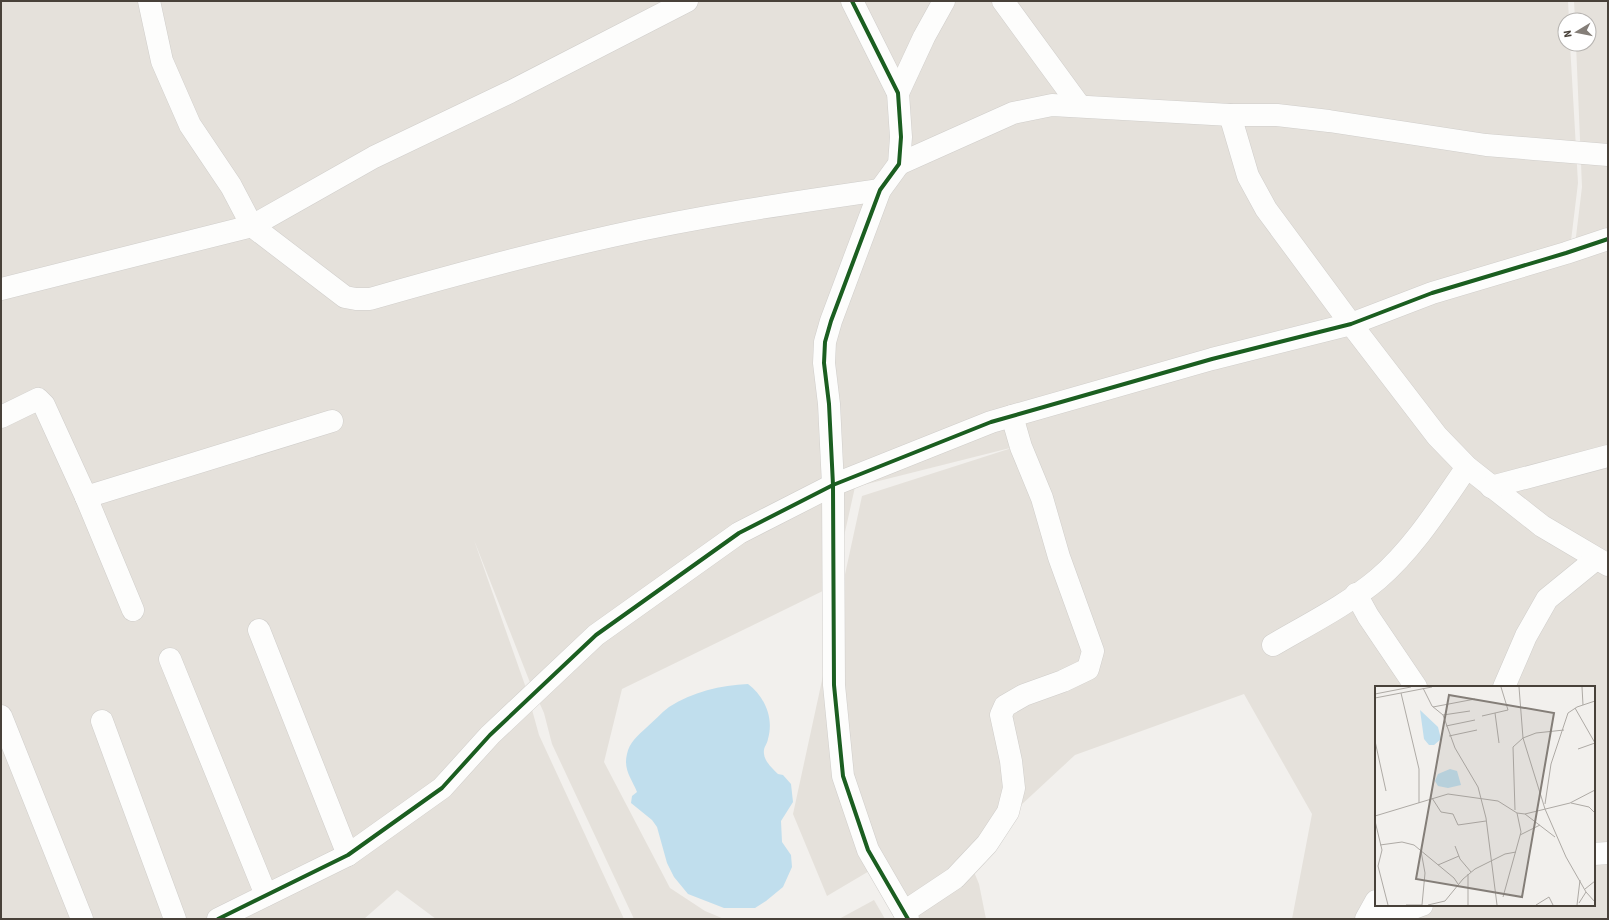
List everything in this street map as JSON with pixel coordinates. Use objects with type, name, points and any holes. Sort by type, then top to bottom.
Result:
[{"type":"street","points":[[149,1],[162,61],[190,125],[231,186],[252,226],[345,297],[356,300],[370,299],[458,273],[612,236],[742,210],[880,190]]},
{"type":"street","points":[[1,289],[252,226],[374,157],[510,92],[687,1]]},
{"type":"street","points":[[852,1],[898,93],[901,137],[899,164]]},
{"type":"street","points":[[898,93],[924,37],[944,1]]},
{"type":"street","points":[[1003,1],[1078,105]]},
{"type":"street","points":[[1012,416],[1021,447],[1042,498],[1059,557],[1093,651],[1088,668],[1063,681],[1024,695],[1005,706],[1001,715],[1014,788],[1008,812],[987,844],[954,878],[906,915],[868,850],[843,776],[834,685],[833,485],[829,404],[824,363],[825,342],[831,321],[880,190],[899,164],[1013,113],[1052,105],[1078,105],[1230,115],[1277,115],[1329,121],[1486,145],[1608,155]]},
{"type":"street","points":[[1230,115],[1248,176],[1266,209],[1351,324],[1437,436],[1466,467],[1542,526],[1602,562],[1547,599],[1526,636],[1504,686]]},
{"type":"street","points":[[218,919],[348,855],[442,788],[490,735],[596,635],[739,532],[833,485],[991,422],[1212,359],[1351,324],[1432,293],[1608,239]]},
{"type":"street","points":[[1,416],[38,399],[44,405],[86,497],[133,610]]},
{"type":"street","points":[[86,497],[332,421]]},
{"type":"street","points":[[1491,487],[1608,456]]},
{"type":"street","points":[[1273,645],[1378,579],[1408,548],[1466,467]]},
{"type":"street","points":[[1356,594],[1368,616],[1415,686]]},
{"type":"street","points":[[259,630],[348,855]]},
{"type":"street","points":[[170,659],[266,895]]},
{"type":"street","points":[[1,716],[82,919]]},
{"type":"street","points":[[102,721],[175,919]]},
{"type":"street","points":[[1595,854],[1608,852]]},
{"type":"street","points":[[1366,919],[1375,903]]},
{"type":"street","points":[[1383,919],[1419,906]]},
{"type":"shaded area","points":[[1,1],[1568,1],[1569,12],[1557,12],[1557,52],[1570,52],[1578,183],[1570,249],[1574,253],[1582,187],[1576,52],[1597,52],[1597,12],[1575,12],[1574,1],[1608,1],[1608,919],[1292,919],[1312,814],[1244,694],[1075,755],[967,855],[979,884],[986,919],[915,919],[876,867],[827,896],[793,814],[862,496],[1018,446],[855,487],[833,586],[622,689],[604,762],[670,888],[705,911],[724,919],[634,919],[552,744],[544,713],[529,680],[474,540],[526,688],[539,735],[624,919],[436,919],[397,890],[364,919],[1,919],[1,300],[239,227],[1,280]]},
{"type":"shaded area","points":[[874,900],[885,919],[839,919]]},
{"type":"water","points":[[748,684],[759,695],[767,708],[769,716],[770,731],[764,752],[766,760],[778,774],[783,775],[791,784],[793,802],[781,821],[782,842],[791,855],[792,867],[783,887],[755,908],[724,908],[688,894],[674,877],[667,863],[657,827],[652,820],[631,803],[632,796],[637,792],[627,770],[626,760],[628,750],[634,740],[669,707],[687,697],[707,690]]},
{"type":"cycle path","points":[[852,1],[898,93],[901,137],[899,164],[880,190],[831,321],[825,342],[824,363],[829,404],[833,485],[834,685],[843,776],[868,850],[908,919]]},
{"type":"cycle path","points":[[218,919],[348,855],[442,788],[490,735],[596,635],[739,533],[833,485],[991,422],[1212,359],[1351,324],[1432,293],[1608,239]]}]
